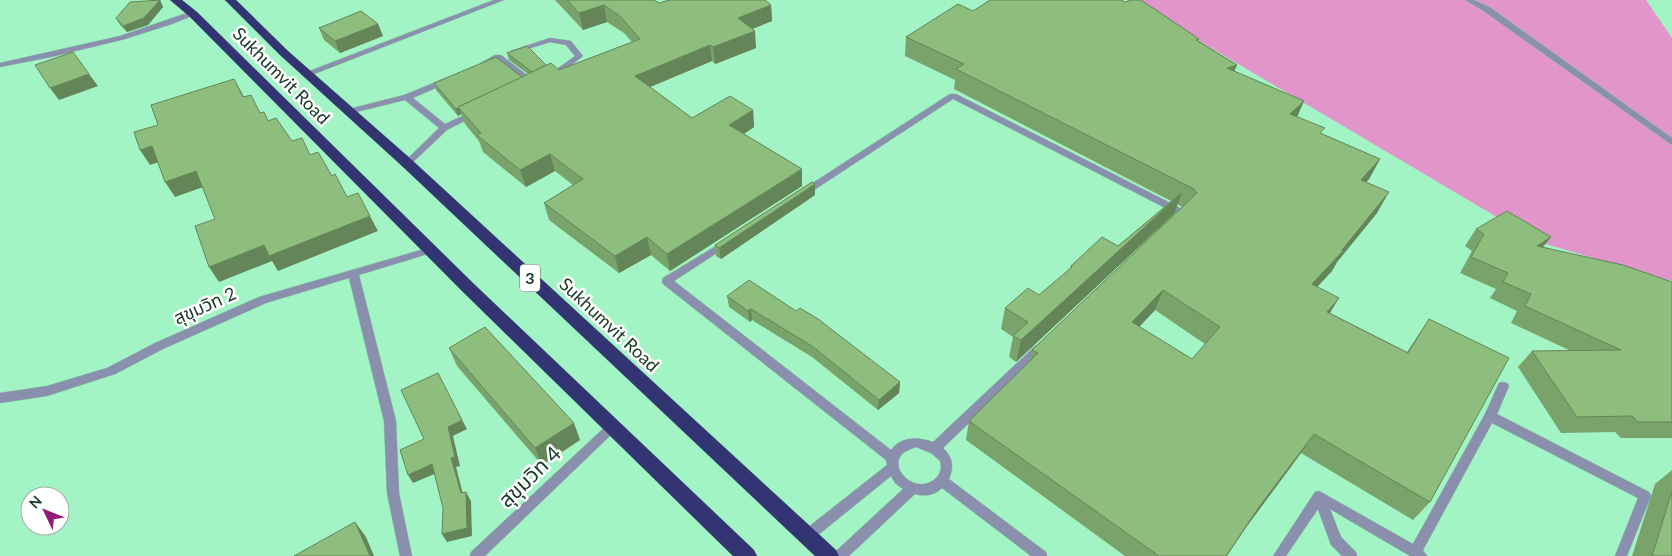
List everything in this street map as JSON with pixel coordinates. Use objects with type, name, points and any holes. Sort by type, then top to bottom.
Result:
[{"type":"highway","name":"Sukhumvit Road","points":[[176,0],[428,251],[747,556]]},
{"type":"highway","name":"Sukhumvit Road","points":[[230,0],[306,74],[407,163],[829,556]]},
{"type":"street","points":[[306,74],[500,0]]},
{"type":"street","points":[[1469,0],[1488,10],[1672,142]]},
{"type":"street","points":[[2,65],[98,45],[164,26],[192,14]]},
{"type":"street","points":[[480,65],[550,40],[568,43],[579,56],[562,70],[524,89]]},
{"type":"street","points":[[498,57],[541,81]]},
{"type":"street","points":[[348,112],[407,97],[453,77]]},
{"type":"street","points":[[798,196],[953,96],[1183,213],[1169,226]]},
{"type":"street","points":[[407,97],[444,128]]},
{"type":"street","points":[[407,163],[444,128],[480,111]]},
{"type":"street","points":[[732,239],[667,281],[892,463],[895,477],[902,484],[912,489],[923,490],[934,487],[942,481],[946,473],[947,464],[943,455],[936,447],[921,443],[905,445],[897,450],[892,463],[807,536]]},
{"type":"street","name":"สุขุมวิท 2","points":[[0,398],[47,392],[111,371],[159,346],[263,300],[428,251]]},
{"type":"street","points":[[353,273],[390,421],[393,493],[406,556]]},
{"type":"street","points":[[936,447],[1049,340]]},
{"type":"street","points":[[1319,496],[1418,554],[1504,386]]},
{"type":"street","points":[[1490,416],[1645,496],[1622,556]]},
{"type":"street","name":"สุขุมวิท 4","points":[[476,556],[611,428]]},
{"type":"street","points":[[942,481],[1041,556]]},
{"type":"street","points":[[840,556],[912,489]]},
{"type":"street","points":[[1279,556],[1319,496]]},
{"type":"street","points":[[1319,496],[1336,541],[1351,556]]},
{"type":"shaded area","points":[[1130,0],[1646,0],[1672,38],[1672,281],[1539,242]]},
{"type":"building","points":[[160,0],[144,18],[123,26],[116,18],[130,2]]},
{"type":"building","points":[[567,0],[654,0],[659,3],[669,0],[765,0],[771,5],[738,18],[755,31],[713,47],[710,45],[635,76],[692,118],[730,96],[753,110],[729,125],[802,169],[667,254],[647,237],[615,256],[544,203],[583,179],[550,154],[520,170],[477,135],[481,133],[458,107],[551,63],[559,70],[640,39],[621,17],[604,5],[579,13]]},
{"type":"building","points":[[990,0],[1121,0],[1125,2],[1141,0],[1199,39],[1196,40],[1237,65],[1227,68],[1304,101],[1290,114],[1325,128],[1320,133],[1380,159],[1361,180],[1389,192],[1343,251],[1312,284],[1339,298],[1327,312],[1408,353],[1429,319],[1509,358],[1430,502],[1314,434],[1259,507],[1226,556],[1159,556],[969,421],[1038,353],[1032,350],[1197,193],[1194,189],[956,69],[964,64],[906,37],[958,4],[973,11]],"holes":[[[1163,290],[1220,327],[1192,359],[1132,322]]]},
{"type":"building","points":[[361,11],[378,24],[335,41],[319,28]]},
{"type":"building","points":[[527,46],[546,65],[532,72],[507,53]]},
{"type":"building","points":[[73,52],[89,74],[50,88],[35,65]]},
{"type":"building","points":[[496,57],[522,77],[456,109],[434,83]]},
{"type":"building","points":[[234,79],[243,97],[251,95],[260,113],[264,112],[268,121],[276,118],[292,141],[302,138],[310,155],[318,152],[332,176],[335,174],[347,197],[358,193],[370,216],[269,256],[264,245],[209,267],[195,226],[215,219],[196,171],[165,182],[152,146],[140,150],[134,132],[158,125],[151,105]]},
{"type":"building","points":[[812,182],[815,184],[719,248],[715,245]]},
{"type":"building","points":[[1182,193],[1021,340],[1013,336],[1028,322],[1005,308],[1028,288],[1039,295],[1072,267],[1102,237],[1118,246]]},
{"type":"building","points":[[1507,211],[1551,237],[1537,246],[1623,265],[1672,282],[1672,422],[1638,422],[1632,416],[1577,417],[1532,351],[1621,350],[1525,306],[1531,294],[1503,282],[1508,273],[1471,257],[1484,234],[1476,229]]},
{"type":"building","points":[[749,280],[796,311],[800,308],[818,319],[900,382],[879,400],[812,346],[751,309],[748,311],[727,296]]},
{"type":"building","points":[[485,327],[574,423],[535,448],[449,348]]},
{"type":"building","points":[[438,373],[462,420],[448,427],[455,457],[451,458],[461,493],[466,492],[467,528],[442,534],[443,508],[432,464],[408,475],[400,450],[424,439],[401,390]]},
{"type":"building","points":[[1672,491],[1672,556],[1652,556]]},
{"type":"building","points":[[355,522],[370,556],[294,556]]}]
